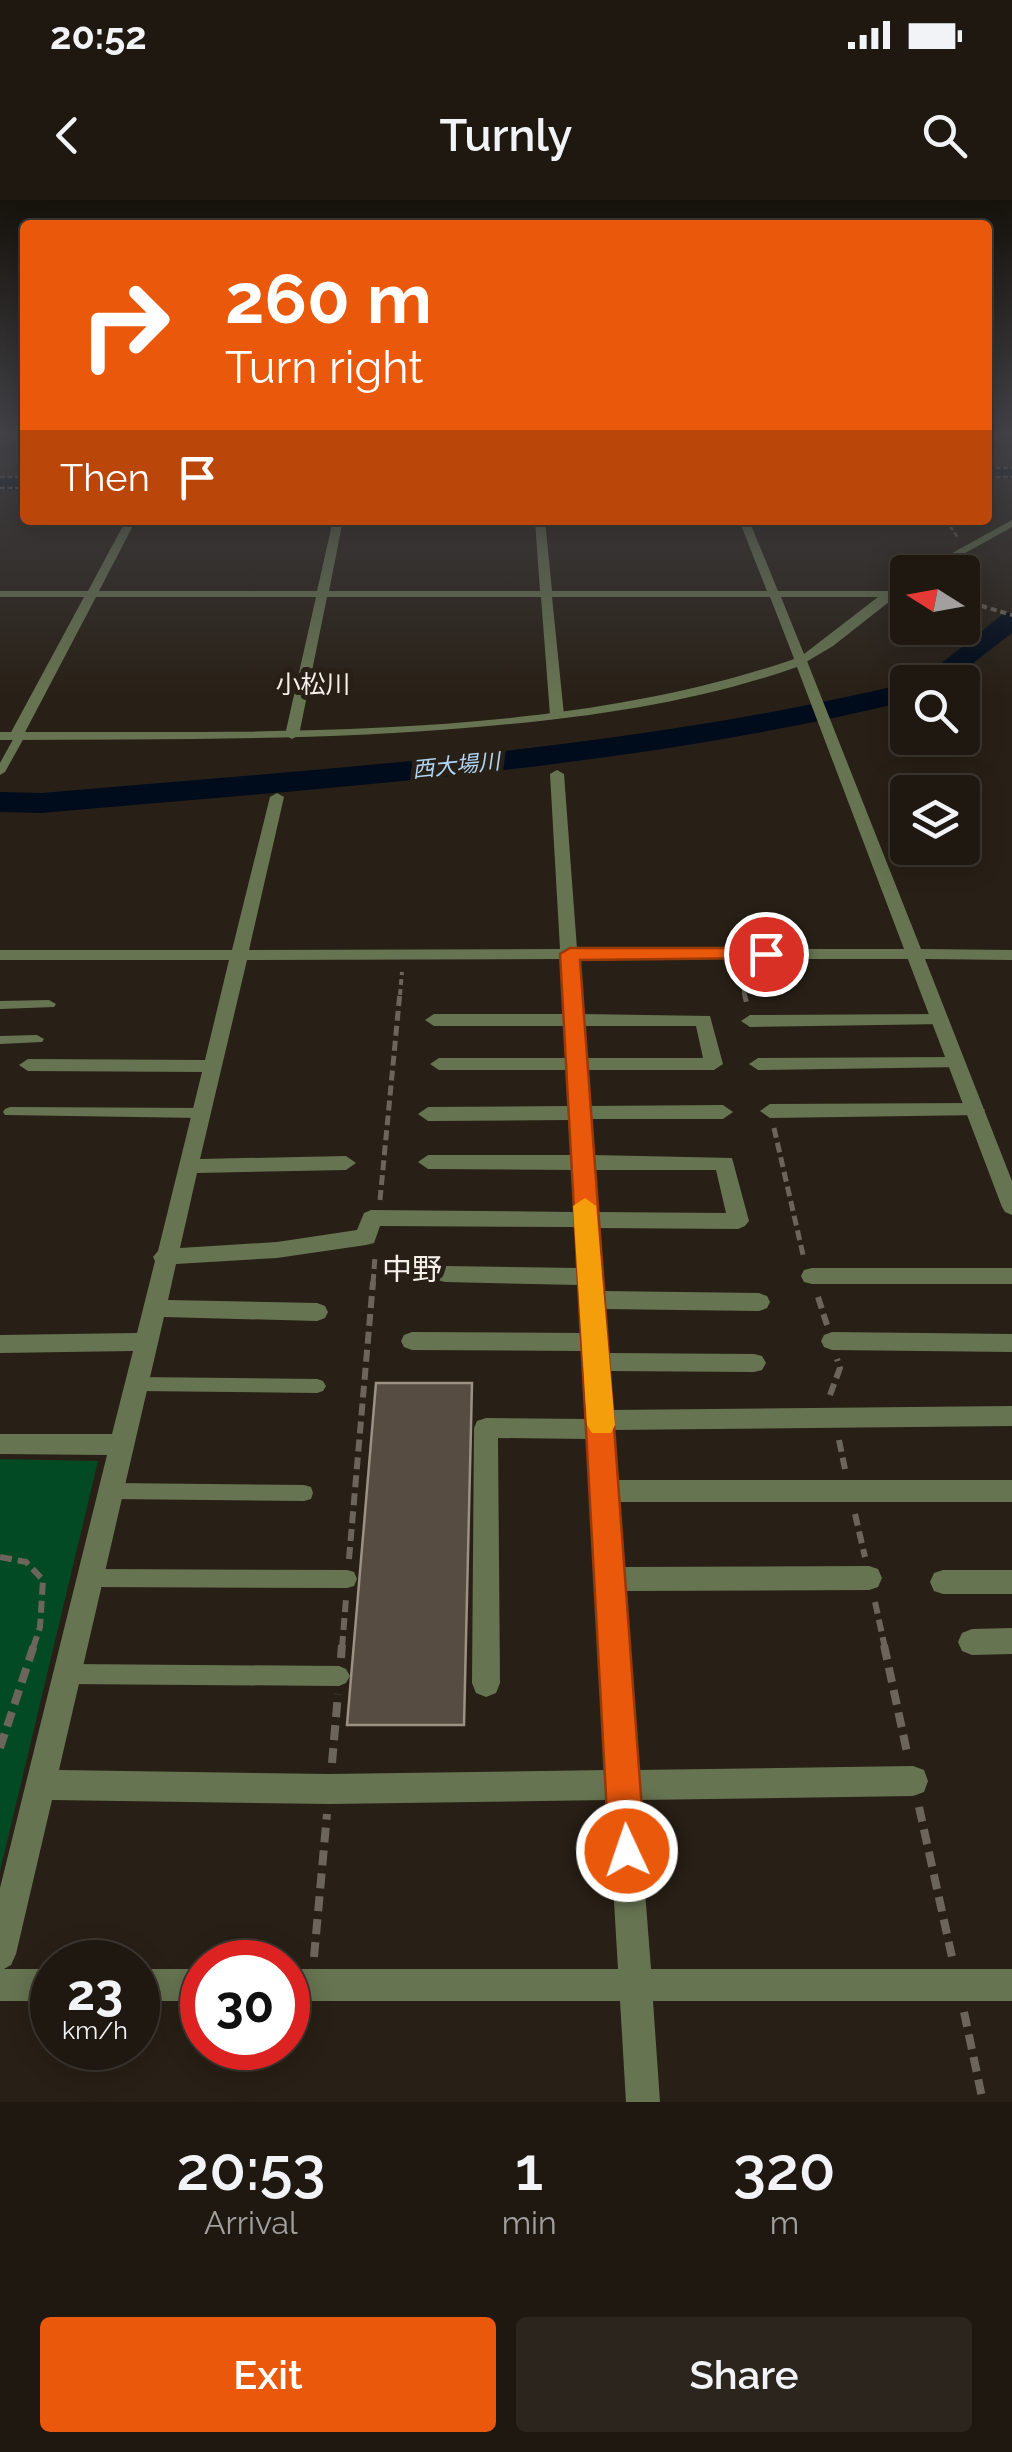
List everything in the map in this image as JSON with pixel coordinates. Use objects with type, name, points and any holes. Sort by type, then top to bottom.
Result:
[{"type":"street","points":[[955,555],[1012,523]]},
{"type":"street","points":[[129,525],[12,736],[292,735],[428,728],[683,698],[801,661],[829,646],[890,592]]},
{"type":"street","points":[[292,735],[337,525]]},
{"type":"street","points":[[540,525],[557,715]]},
{"type":"street","points":[[746,525],[819,704],[1012,1208]]},
{"type":"street","points":[[0,594],[887,594]]},
{"type":"street","points":[[557,774],[643,2102]]},
{"type":"street","points":[[0,1954],[277,797]]},
{"type":"street","points":[[0,955],[1012,954]]},
{"type":"street","points":[[434,1020],[704,1020],[714,1064],[439,1064]]},
{"type":"street","points":[[750,1021],[940,1020]]},
{"type":"street","points":[[758,1064],[956,1064]]},
{"type":"street","points":[[28,1065],[212,1066]]},
{"type":"street","points":[[770,1111],[975,1110]]},
{"type":"street","points":[[428,1114],[723,1112]]},
{"type":"street","points":[[164,1257],[277,1250],[366,1237],[371,1218],[585,1216],[738,1221],[724,1162],[428,1162]]},
{"type":"street","points":[[187,1166],[346,1164]]},
{"type":"street","points":[[445,1274],[758,1302]]},
{"type":"street","points":[[812,1276],[1012,1276]]},
{"type":"street","points":[[153,1308],[316,1312]]},
{"type":"street","points":[[832,1340],[1012,1343]]},
{"type":"street","points":[[0,1344],[144,1342]]},
{"type":"street","points":[[412,1342],[754,1363]]},
{"type":"street","points":[[486,1684],[486,1428],[1012,1416]]},
{"type":"street","points":[[0,1444],[121,1445]]},
{"type":"street","points":[[606,1491],[1012,1490]]},
{"type":"street","points":[[611,1579],[870,1578]]},
{"type":"street","points":[[943,1582],[1012,1582]]},
{"type":"street","points":[[972,1642],[1012,1641]]},
{"type":"street","points":[[41,1785],[330,1789],[914,1781]]},
{"type":"street","points":[[0,1985],[30,1985]]},
{"type":"street","points":[[310,1985],[1012,1985]]},
{"type":"lane","points":[[0,772],[12,736]]},
{"type":"lane","points":[[0,1005],[49,1004]]},
{"type":"lane","points":[[0,1040],[38,1039]]},
{"type":"lane","points":[[10,1112],[201,1113]]},
{"type":"lane","points":[[136,1384],[317,1386]]},
{"type":"lane","points":[[112,1492],[304,1493]]},
{"type":"lane","points":[[92,1578],[348,1580]]},
{"type":"lane","points":[[69,1674],[339,1676]]},
{"type":"path","points":[[980,605],[1010,614]]},
{"type":"path","points":[[736,954],[750,1021]]},
{"type":"path","points":[[379,1218],[404,956]]},
{"type":"path","points":[[770,1111],[796,1242],[812,1276],[840,1368],[830,1393],[835,1420],[983,2102]]},
{"type":"path","points":[[0,1558],[26,1562],[44,1580],[40,1627],[0,1748]]},
{"type":"green space","points":[[0,1459],[98,1461],[0,1871]]},
{"type":"building","points":[[376,1383],[472,1383],[464,1725],[347,1725]]},
{"type":"waterway","name":"西大場川","points":[[954,665],[1012,620]]},
{"type":"waterway","name":"西大場川","points":[[0,802],[41,803],[479,764],[796,719],[890,696]]},
{"type":"slow traffic","points":[[585,1206],[601,1425]]},
{"type":"district","name":"小松川","points":[[313,684]]},
{"type":"district","name":"中野","points":[[412,1269]]},
{"type":"route","points":[[627,1851],[570,954],[766,954]]}]
